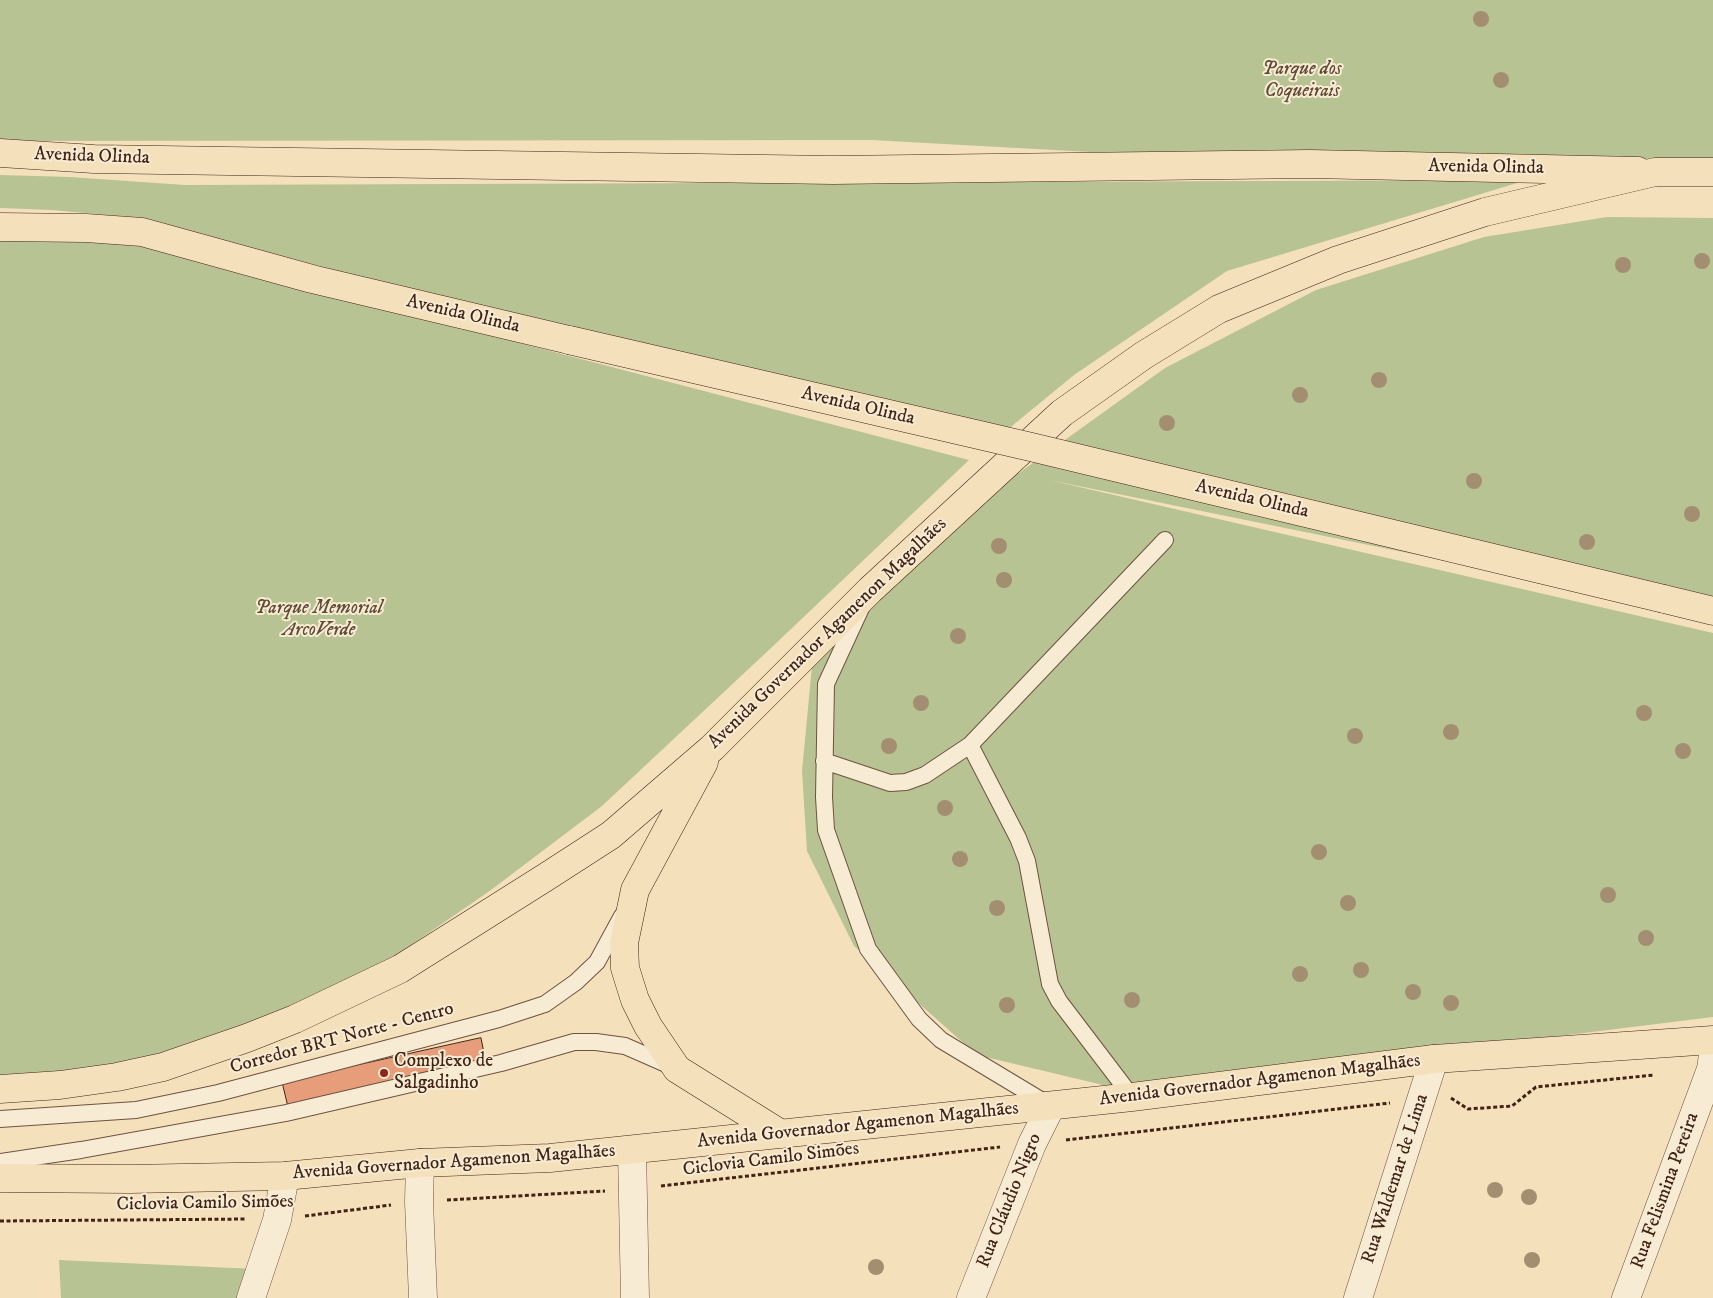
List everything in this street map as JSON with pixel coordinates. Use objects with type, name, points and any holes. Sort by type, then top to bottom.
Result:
[{"type":"main road","name":"Avenida Olinda","points":[[0,153],[94,159],[833,170],[1310,164],[1713,172]]},
{"type":"main road","name":"Avenida Governador Agamenon Magalhães","points":[[0,1089],[60,1085],[117,1077],[163,1067],[213,1051],[312,1011],[400,968],[611,835],[712,748],[870,590],[1062,413],[1144,355],[1218,309],[1338,260],[1485,212],[1654,172]]},
{"type":"main road","name":"Avenida Olinda","points":[[0,227],[86,228],[142,232],[312,279],[1031,447],[1713,611]]},
{"type":"main road","points":[[712,748],[635,890],[624,942],[625,968],[635,1000],[648,1026],[677,1069],[781,1134]]},
{"type":"main road","name":"Avenida Governador Agamenon Magalhães","points":[[0,1178],[130,1179],[286,1176],[420,1163],[550,1158],[1132,1097],[1434,1059],[1713,1040]]},
{"type":"street","name":"Rua Felismina Pereira","points":[[1626,1298],[1711,1070],[1713,1055]]},
{"type":"street","name":"Rua Waldemar de Lima","points":[[1358,1298],[1423,1099],[1434,1059]]},
{"type":"street","name":"Rua Cláudio Nigro","points":[[971,1298],[1032,1144],[1051,1106]]},
{"type":"street","points":[[632,1150],[635,1298]]},
{"type":"street","points":[[420,1163],[419,1202],[423,1298]]},
{"type":"street","points":[[251,1298],[277,1220],[286,1176]]},
{"type":"lane","points":[[824,761],[890,783],[906,782],[925,775],[970,745],[1165,540]]},
{"type":"lane","points":[[870,590],[826,684],[824,761],[826,830],[868,950],[919,1019],[941,1040],[1051,1106]]},
{"type":"lane","points":[[970,745],[1018,838],[1027,861],[1050,984],[1059,1000],[1132,1097]]},
{"type":"lane","name":"Corredor BRT Norte - Centro","points":[[0,1119],[146,1108],[218,1093],[499,1019],[545,1004],[576,982],[597,962],[635,890]]},
{"type":"lane","points":[[0,1162],[81,1150],[286,1113],[501,1063],[574,1042],[596,1042],[625,1046],[677,1069]]},
{"type":"path","name":"Ciclovia Camilo Simões","points":[[0,1221],[217,1217],[277,1220],[419,1202],[634,1189],[1448,1096],[1468,1109],[1512,1106],[1536,1087],[1662,1074]]},
{"type":"green space","name":"Parque dos Coqueirais","points":[[0,0],[1713,0],[1713,158],[1310,164],[871,140],[0,141]]},
{"type":"green space","points":[[0,175],[70,177],[185,185],[1527,180],[1227,271],[1074,375],[990,444],[139,218],[52,210],[0,208]]},
{"type":"green space","points":[[1607,217],[1713,218],[1713,615],[1049,480],[1713,633],[1713,1017],[1124,1090],[977,1055],[854,946],[807,851],[802,771],[812,666],[841,603],[984,465],[1019,473],[1165,368],[1316,290],[1484,237]]},
{"type":"green space","name":"Parque Memorial ArcoVerde","points":[[0,236],[120,239],[969,460],[602,806],[491,890],[314,1012],[151,1076],[0,1083]]},
{"type":"green space","points":[[59,1260],[255,1269],[242,1298],[61,1298]]},
{"type":"building","name":"Complexo de Salgadinho","points":[[481,1038],[486,1063],[288,1107],[282,1082]]},
{"type":"place","name":"Complexo de Salgadinho","points":[[384,1073]]}]
